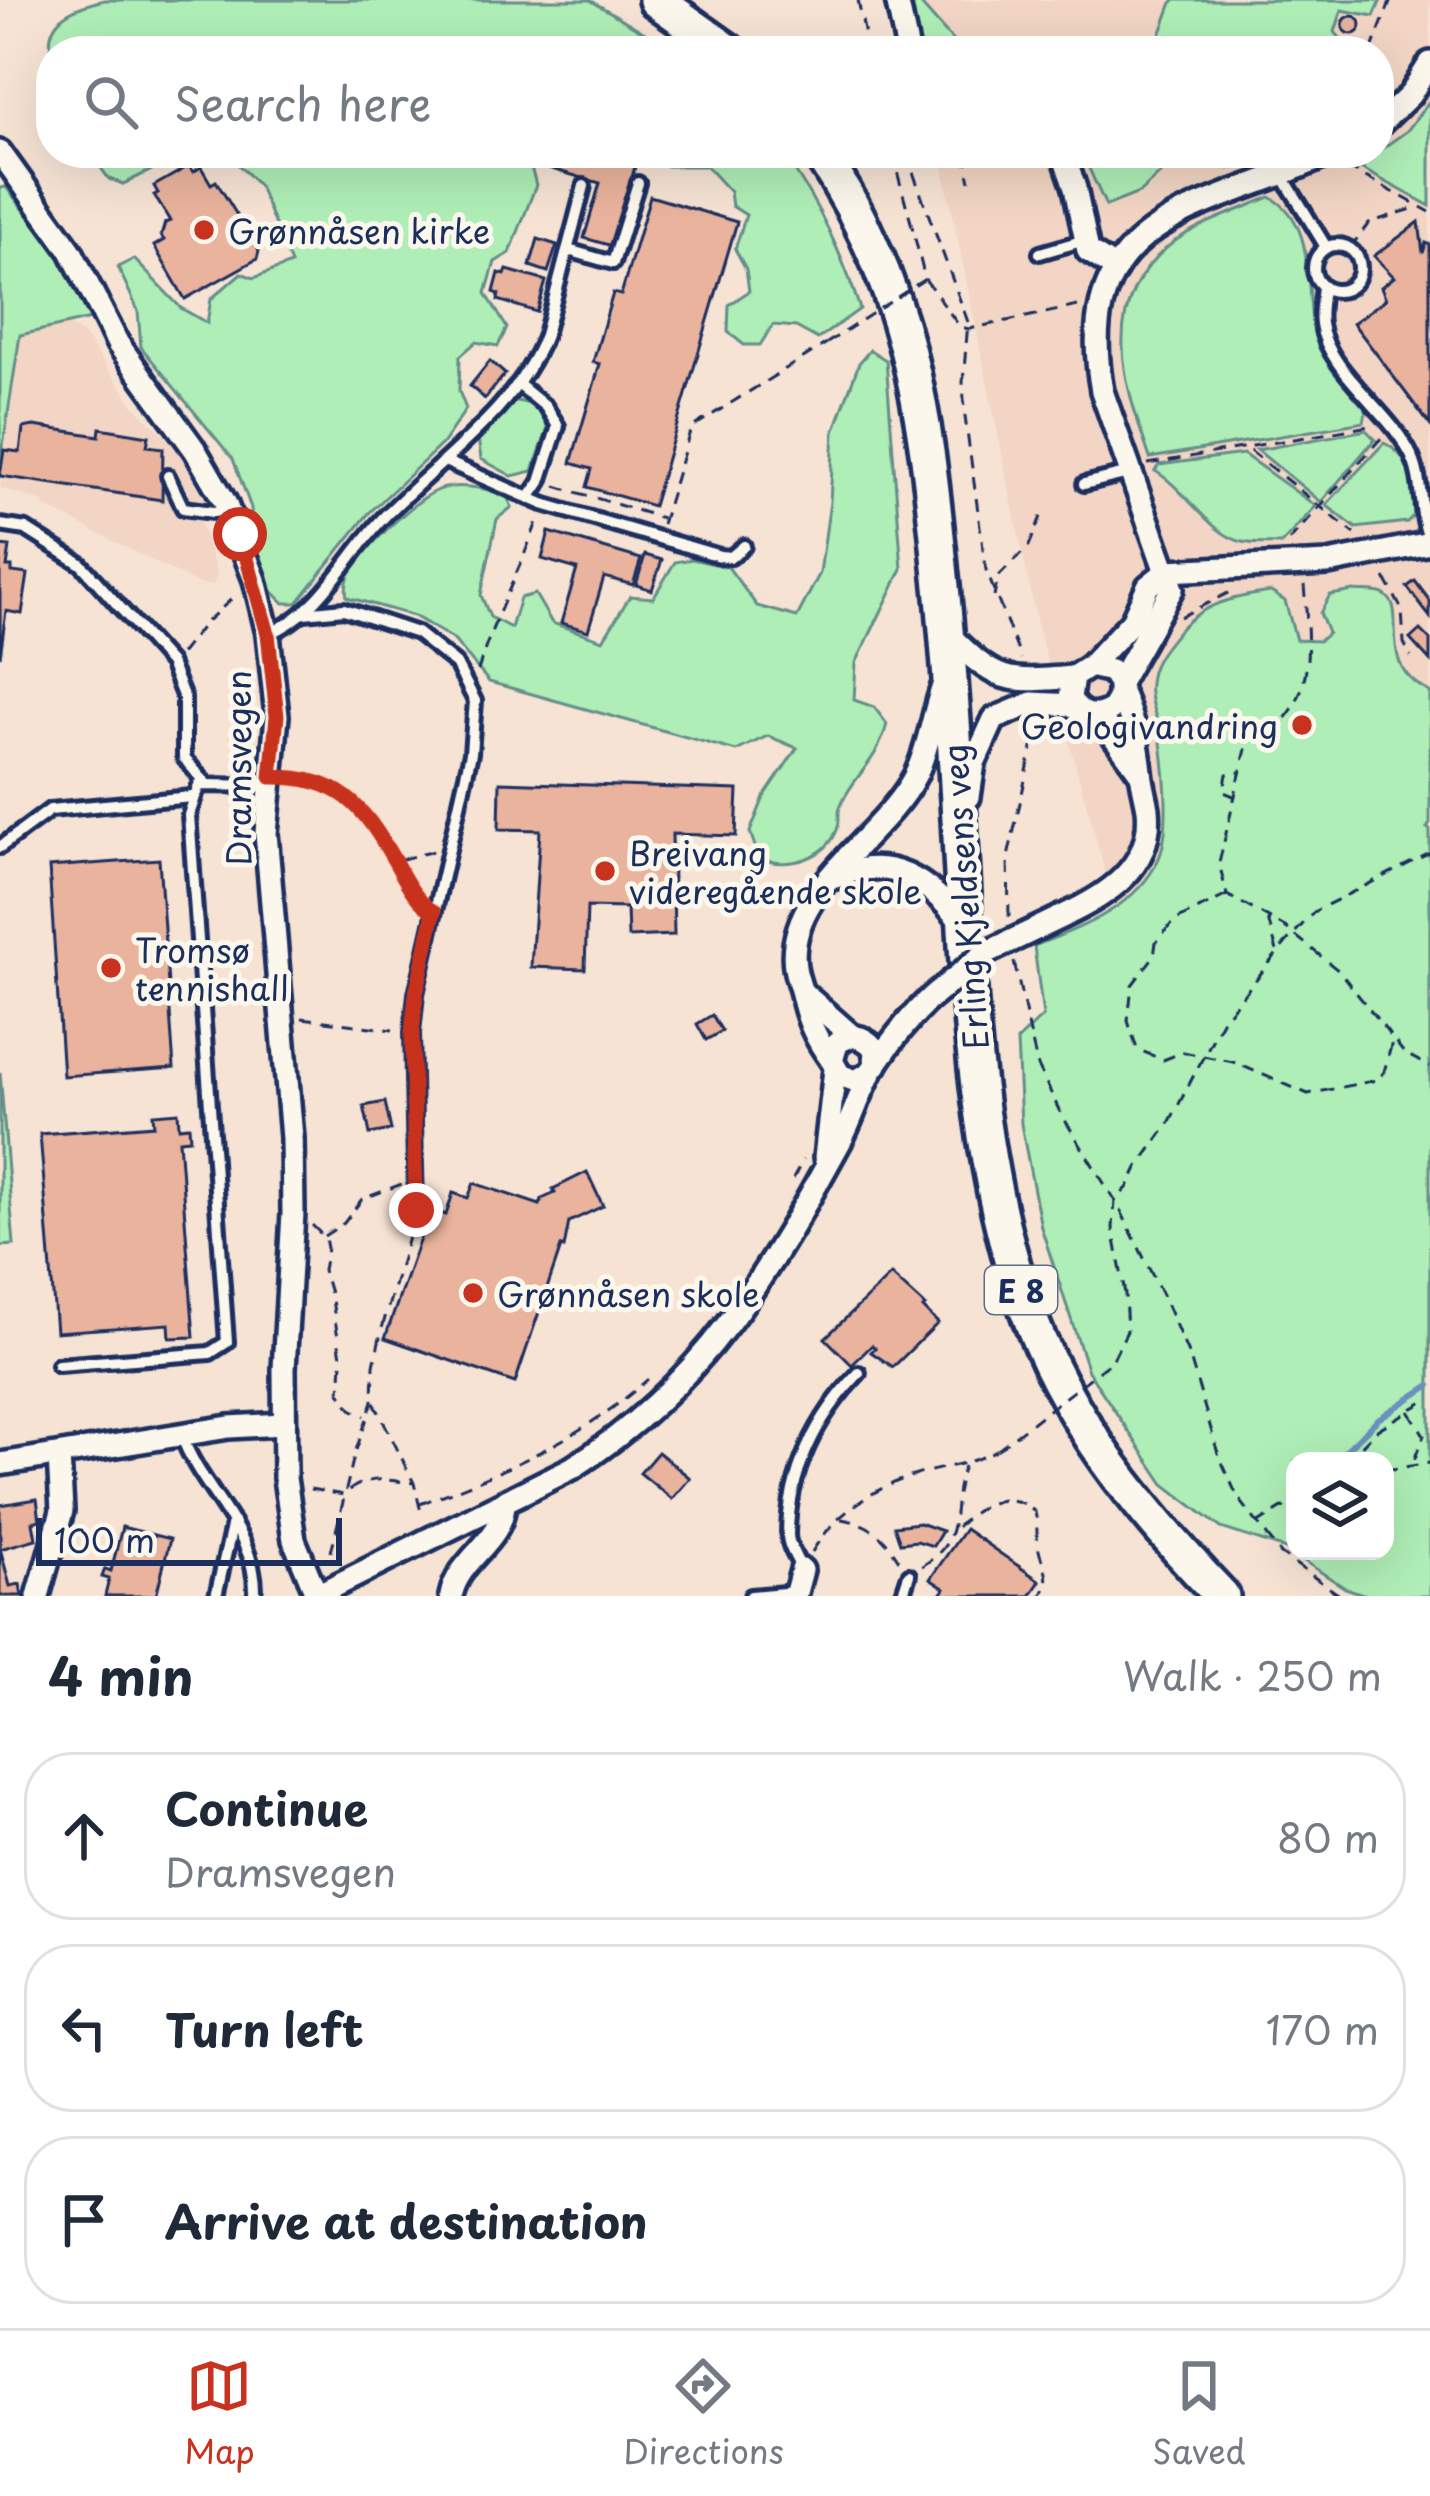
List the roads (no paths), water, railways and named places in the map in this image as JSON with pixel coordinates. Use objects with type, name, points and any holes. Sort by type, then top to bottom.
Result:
[{"type":"highway","points":[[656,0],[707,36]]},
{"type":"highway","name":"Erling Kjeldsens veg","points":[[829,168],[870,241],[896,303],[916,370],[934,495],[976,1072],[994,1200],[1026,1307],[1083,1425],[1127,1488],[1222,1596]]},
{"type":"street","points":[[898,0],[905,36]]},
{"type":"street","points":[[1394,110],[1430,63]]},
{"type":"street","name":"Dramsvegen","points":[[0,152],[70,251],[118,344],[195,450],[229,510],[255,580],[268,634],[277,716],[266,832],[292,1138],[284,1424],[287,1511],[317,1596]]},
{"type":"street","points":[[1069,168],[1088,250],[1116,268]]},
{"type":"street","points":[[1298,168],[1157,225],[1138,239],[1116,268],[1100,306],[1096,357],[1102,391],[1140,468],[1167,571],[1172,590],[1119,687],[1116,704],[1099,716],[1084,714],[1073,705],[1069,691],[1082,671],[1132,621],[1148,586],[1167,571],[1328,563],[1430,542]]},
{"type":"street","points":[[814,1161],[841,1140],[874,1069],[922,1006],[984,953],[1093,903],[1122,881],[1140,857],[1148,823],[1141,775],[1131,714],[1111,671],[1013,681],[997,676],[947,634]]},
{"type":"street","points":[[874,1069],[856,1081],[848,1080],[833,1065],[806,1018],[794,967],[796,938],[807,908],[824,883],[884,822],[916,774],[950,668]]},
{"type":"street","points":[[961,857],[974,764],[989,726],[1003,713],[1032,703],[1073,705]]},
{"type":"street","points":[[1099,716],[1141,775]]},
{"type":"street","points":[[824,883],[863,868],[904,872],[933,890],[964,927]]},
{"type":"street","points":[[802,992],[874,1048],[874,1069]]},
{"type":"street","points":[[317,1596],[598,1452],[701,1360],[774,1257],[814,1161],[837,1044],[922,1006]]},
{"type":"street","points":[[0,1465],[181,1434],[284,1424]]},
{"type":"street","points":[[38,1596],[62,1511],[59,1456]]},
{"type":"street","points":[[451,1596],[464,1564],[497,1531],[504,1504]]},
{"type":"lane","points":[[1282,175],[1326,248]]},
{"type":"lane","points":[[568,250],[613,263],[638,183]]},
{"type":"lane","points":[[268,634],[304,613],[385,516],[447,462],[518,384],[539,353],[584,186]]},
{"type":"lane","points":[[1040,253],[1085,240]]},
{"type":"lane","points":[[1323,286],[1345,290],[1357,281],[1361,266],[1350,248],[1326,248]]},
{"type":"lane","points":[[1326,248],[1314,266],[1323,286],[1320,321],[1324,340],[1412,455],[1430,542]]},
{"type":"lane","points":[[518,384],[545,407],[558,426],[530,498]]},
{"type":"lane","points":[[447,462],[543,504],[720,556],[731,556],[744,546]]},
{"type":"lane","points":[[1084,484],[1140,468]]},
{"type":"lane","points":[[168,476],[183,508],[229,510]]},
{"type":"lane","points":[[0,525],[26,529],[81,564],[170,663],[184,698],[184,758],[207,785]]},
{"type":"lane","points":[[304,613],[344,609],[400,626],[448,656],[475,700],[475,733],[416,994],[412,1033],[416,1210]]},
{"type":"lane","points":[[58,1365],[210,1353],[224,1346],[228,1336],[190,824],[192,797],[199,785],[270,781]]},
{"type":"lane","points":[[0,847],[50,810],[192,797]]},
{"type":"lane","points":[[751,1596],[798,1586],[787,1539],[798,1477],[814,1428],[859,1373]]},
{"type":"lane","points":[[181,1434],[198,1474],[248,1544],[256,1574],[255,1596]]},
{"type":"lane","points":[[216,1596],[233,1522]]},
{"type":"lane","points":[[902,1596],[909,1575]]},
{"type":"waterway","points":[[1344,1452],[1378,1419],[1430,1385]]},
{"type":"place","name":"Grønnåsen kirke","points":[[204,230]]},
{"type":"place","name":"Geologivandring","points":[[1302,725]]},
{"type":"place","name":"Breivang videregående skole","points":[[605,871]]},
{"type":"place","name":"Tromsø tennishall","points":[[111,968]]},
{"type":"place","name":"Grønnåsen skole","points":[[473,1293]]}]
